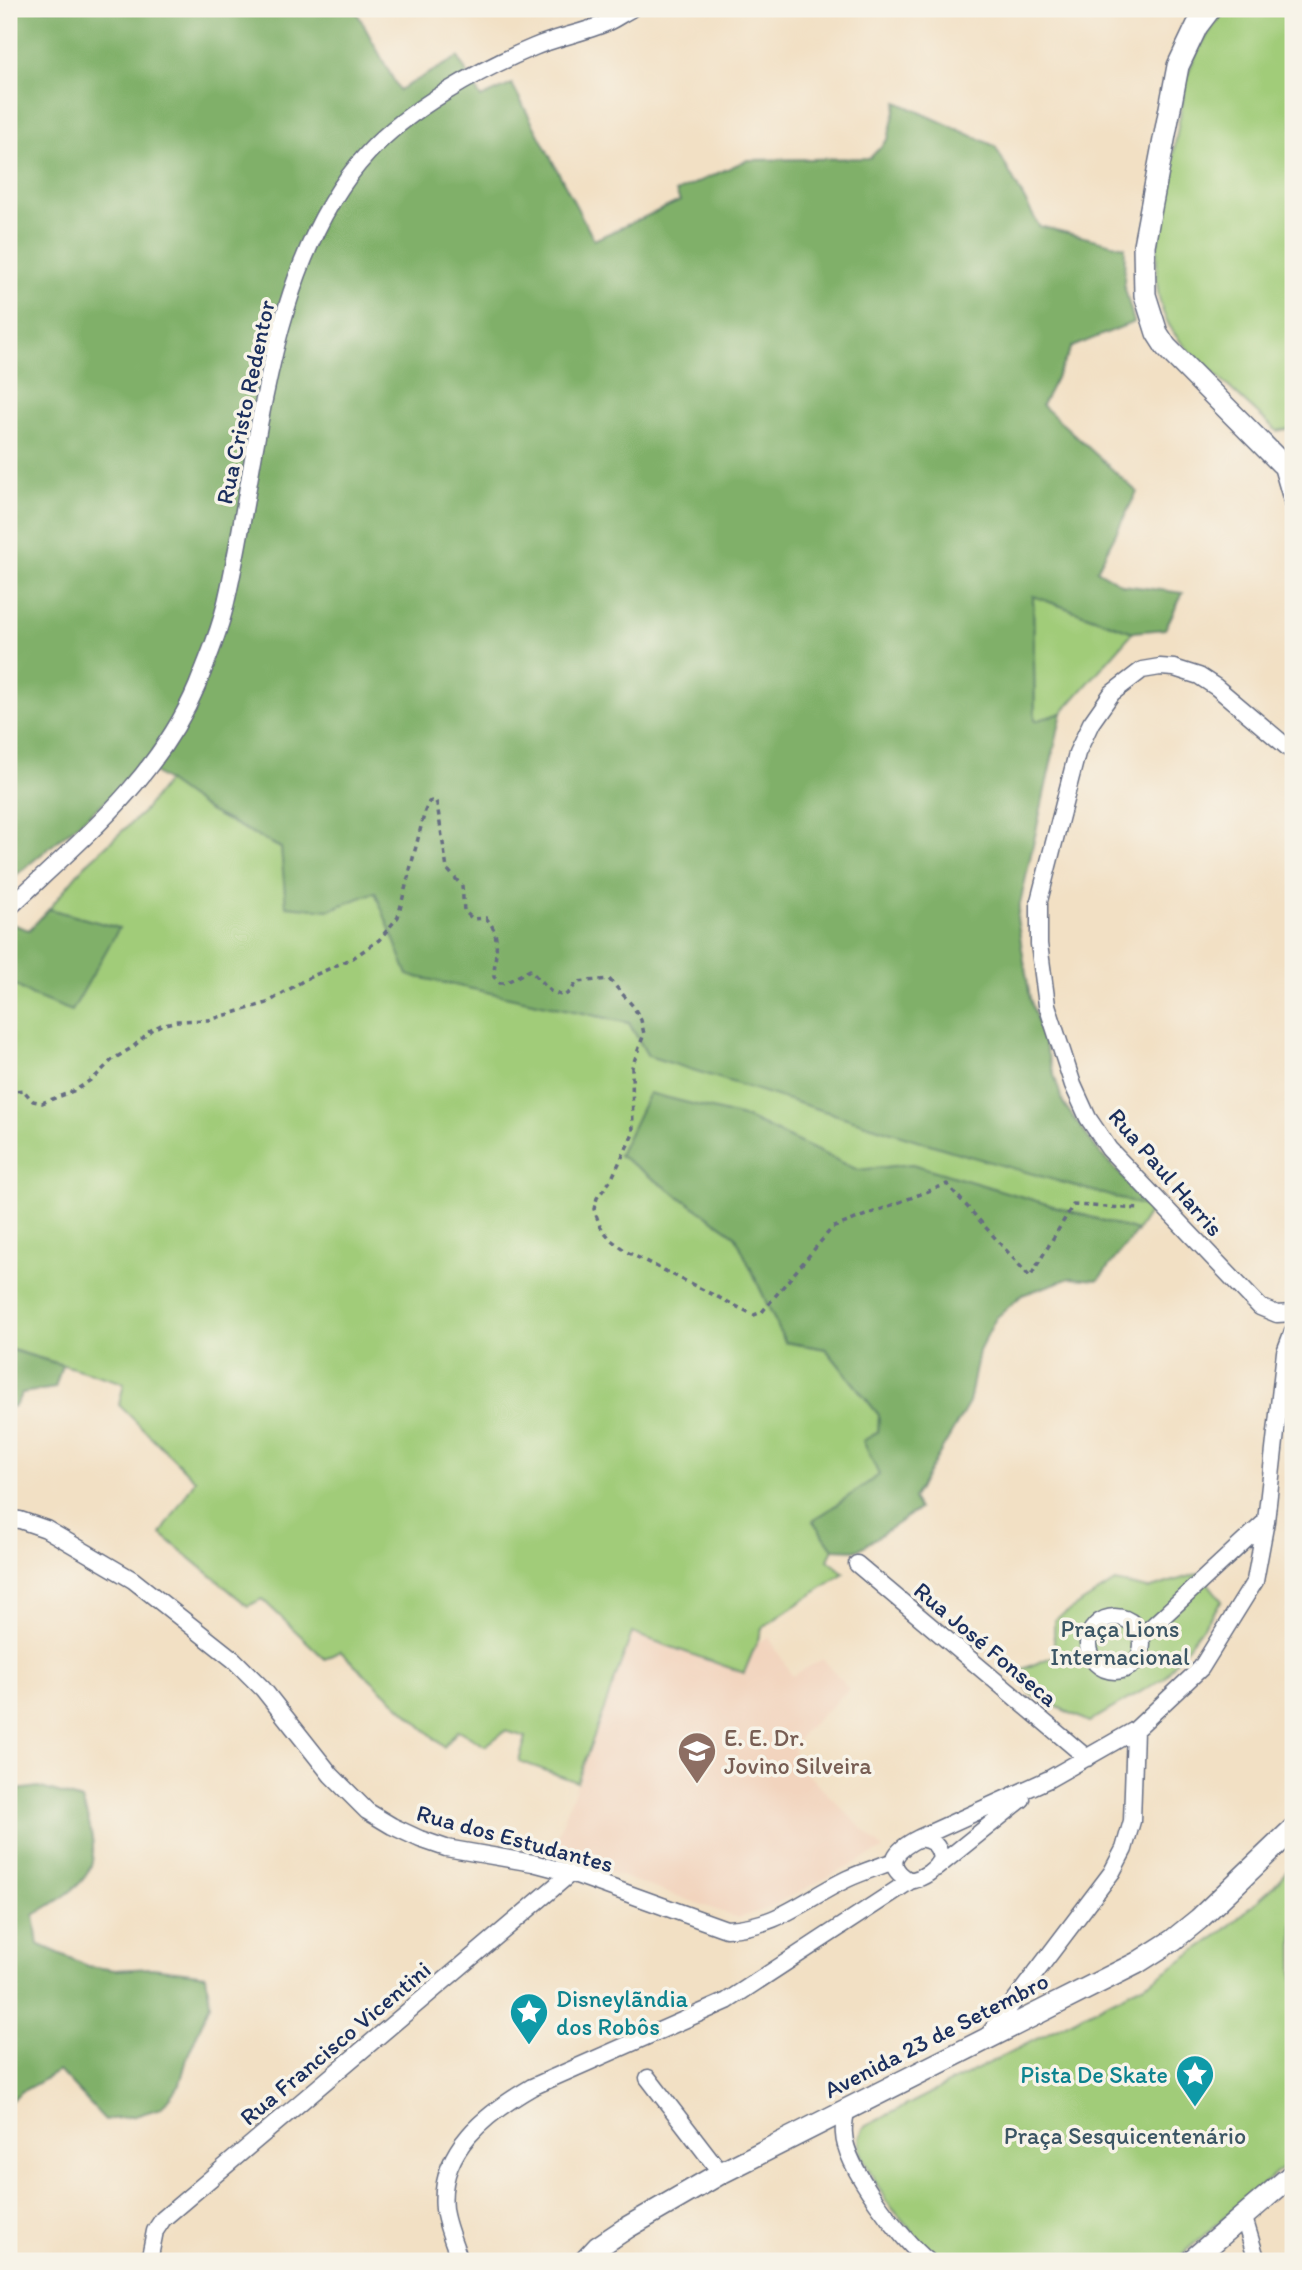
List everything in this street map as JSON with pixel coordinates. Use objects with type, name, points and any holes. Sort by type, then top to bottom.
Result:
[{"type":"street","name":"Rua Cristo Redentor","points":[[10,907],[135,785],[160,754],[197,685],[227,601],[280,331],[305,254],[334,199],[368,153],[409,118],[474,75],[536,46],[605,23],[631,9]]},
{"type":"street","points":[[1210,9],[1184,48],[1172,88],[1144,245],[1145,295],[1157,333],[1166,347],[1287,465],[1293,503]]},
{"type":"street","name":"Rua Paul Harris","points":[[1293,752],[1216,687],[1199,676],[1174,668],[1142,670],[1112,693],[1091,723],[1077,753],[1039,901],[1039,944],[1047,1005],[1073,1084],[1088,1118],[1109,1149],[1260,1307],[1277,1314],[1293,1313]]},
{"type":"street","points":[[910,1881],[896,1871],[894,1861],[898,1850],[1049,1779],[1135,1730],[1200,1668],[1255,1581],[1266,1521],[1285,1352],[1293,1331]]},
{"type":"street","points":[[1279,1403],[1293,1385]]},
{"type":"street","name":"Rua dos Estudantes","points":[[9,1519],[20,1520],[46,1530],[133,1580],[234,1660],[263,1689],[331,1775],[367,1811],[420,1839],[571,1873],[726,1929],[773,1921],[847,1879],[894,1861]]},
{"type":"street","points":[[1142,1636],[1266,1521]]},
{"type":"street","name":"Rua José Fonseca","points":[[857,1564],[1087,1758]]},
{"type":"street","points":[[987,2037],[1112,1872],[1124,1849],[1132,1821],[1135,1730]]},
{"type":"street","points":[[460,2261],[444,2208],[446,2179],[454,2156],[484,2119],[504,2103],[532,2087],[727,2001],[910,1881],[919,1879],[936,1868],[1049,1779]]},
{"type":"street","name":"Avenida 23 de Setembro","points":[[585,2261],[598,2247],[628,2227],[721,2173],[1137,1963],[1199,1919],[1293,1829]]},
{"type":"street","points":[[919,1838],[930,1840],[936,1845],[941,1859],[936,1868]]},
{"type":"street","name":"Rua Francisco Vicentini","points":[[149,2261],[155,2231],[163,2219],[571,1873]]},
{"type":"street","points":[[649,2078],[721,2173]]},
{"type":"street","points":[[846,2111],[844,2134],[850,2157],[895,2229],[928,2261]]},
{"type":"street","points":[[1191,2261],[1293,2174]]},
{"type":"street","points":[[1244,2218],[1257,2261]]},
{"type":"path","points":[[9,1096],[13,1091],[23,1090],[33,1101],[42,1102],[76,1090],[95,1077],[112,1060],[133,1047],[150,1030],[177,1021],[209,1020],[267,1003],[318,972],[353,958],[379,940],[398,917],[425,811],[432,800],[437,804],[447,869],[462,886],[464,911],[473,919],[486,918],[496,931],[498,943],[494,977],[500,983],[505,983],[530,970],[550,991],[563,996],[578,982],[609,979],[621,990],[641,1020],[645,1034],[632,1067],[633,1134],[611,1180],[597,1198],[594,1209],[600,1226],[611,1240],[627,1252],[754,1315],[762,1312],[832,1228],[947,1184],[1030,1277],[1073,1205],[1165,1210]]},
{"type":"shaded area","name":"E. E. Dr. Jovino Silveira","points":[[632,1633],[734,1654],[769,1637],[792,1676],[823,1659],[849,1689],[802,1734],[794,1749],[796,1763],[883,1849],[766,1909],[739,1918],[552,1852]]},
{"type":"green space","points":[[9,9],[355,9],[399,90],[458,57],[481,98],[512,84],[594,240],[680,201],[676,192],[747,160],[870,158],[888,139],[897,102],[995,146],[1039,226],[1125,247],[1124,285],[1134,322],[1072,347],[1042,405],[1137,492],[1097,570],[1123,585],[1183,593],[1165,629],[1133,632],[1033,596],[1035,721],[1062,713],[1017,918],[1030,998],[1063,1103],[1100,1153],[1152,1208],[952,1151],[648,1056],[629,1023],[408,975],[375,892],[329,910],[286,906],[281,848],[209,811],[140,762],[107,800],[9,881]]},
{"type":"green space","points":[[1226,9],[1293,9],[1293,428],[1277,431],[1196,358],[1177,337],[1163,312],[1157,285],[1157,247],[1187,76],[1194,58]]},
{"type":"green space","points":[[1033,596],[1133,632],[1062,713],[1035,722]]},
{"type":"green space","points":[[167,781],[209,811],[281,848],[329,910],[375,891],[408,975],[629,1023],[648,1056],[1152,1208],[1137,1231],[912,1164],[858,1171],[747,1118],[619,1155],[735,1235],[785,1342],[826,1349],[879,1415],[880,1475],[813,1521],[833,1549],[828,1560],[844,1573],[763,1627],[744,1673],[632,1633],[577,1782],[519,1761],[526,1737],[505,1731],[485,1746],[458,1730],[444,1747],[340,1651],[325,1659],[262,1599],[248,1606],[161,1534],[195,1480],[119,1405],[124,1383],[9,1349],[9,981],[33,996],[118,929],[49,909],[84,866],[142,813]]},
{"type":"green space","points":[[49,909],[119,928],[72,1011],[33,996],[9,981],[9,923],[29,930]]},
{"type":"green space","points":[[649,1093],[747,1118],[858,1170],[912,1164],[1137,1231],[1098,1280],[1070,1278],[1022,1295],[996,1318],[979,1351],[969,1403],[913,1499],[919,1509],[858,1550],[833,1549],[813,1521],[879,1475],[863,1441],[878,1432],[879,1415],[826,1349],[785,1342],[735,1235],[619,1155]]},
{"type":"green space","points":[[9,1349],[62,1365],[55,1388],[22,1393],[15,1406],[9,1407]]},
{"type":"green space","name":"Praça Lions Internacional","points":[[1200,1573],[1222,1601],[1164,1678],[1089,1722],[1030,1694],[1018,1671],[1054,1656],[1054,1620],[1115,1582],[1148,1589]]},
{"type":"green space","points":[[38,1787],[82,1800],[93,1842],[93,1857],[82,1881],[34,1915],[38,1944],[88,1966],[115,1970],[152,1968],[206,1975],[210,2004],[188,2055],[180,2084],[161,2108],[135,2116],[105,2120],[59,2071],[21,2092],[9,2102],[9,1791]]},
{"type":"green space","name":"Praça Sesquicentenário","points":[[1293,1864],[1293,2159],[1174,2261],[944,2261],[921,2242],[886,2201],[860,2153],[859,2138],[864,2127],[1156,1978],[1221,1933],[1271,1889]]},
{"type":"place","name":"E. E. Dr. Jovino Silveira","points":[[697,1785]]},
{"type":"place","name":"Disneylãndia dos Robôs","points":[[529,2046]]},
{"type":"place","name":"Pista De Skate","points":[[1195,2108]]}]
